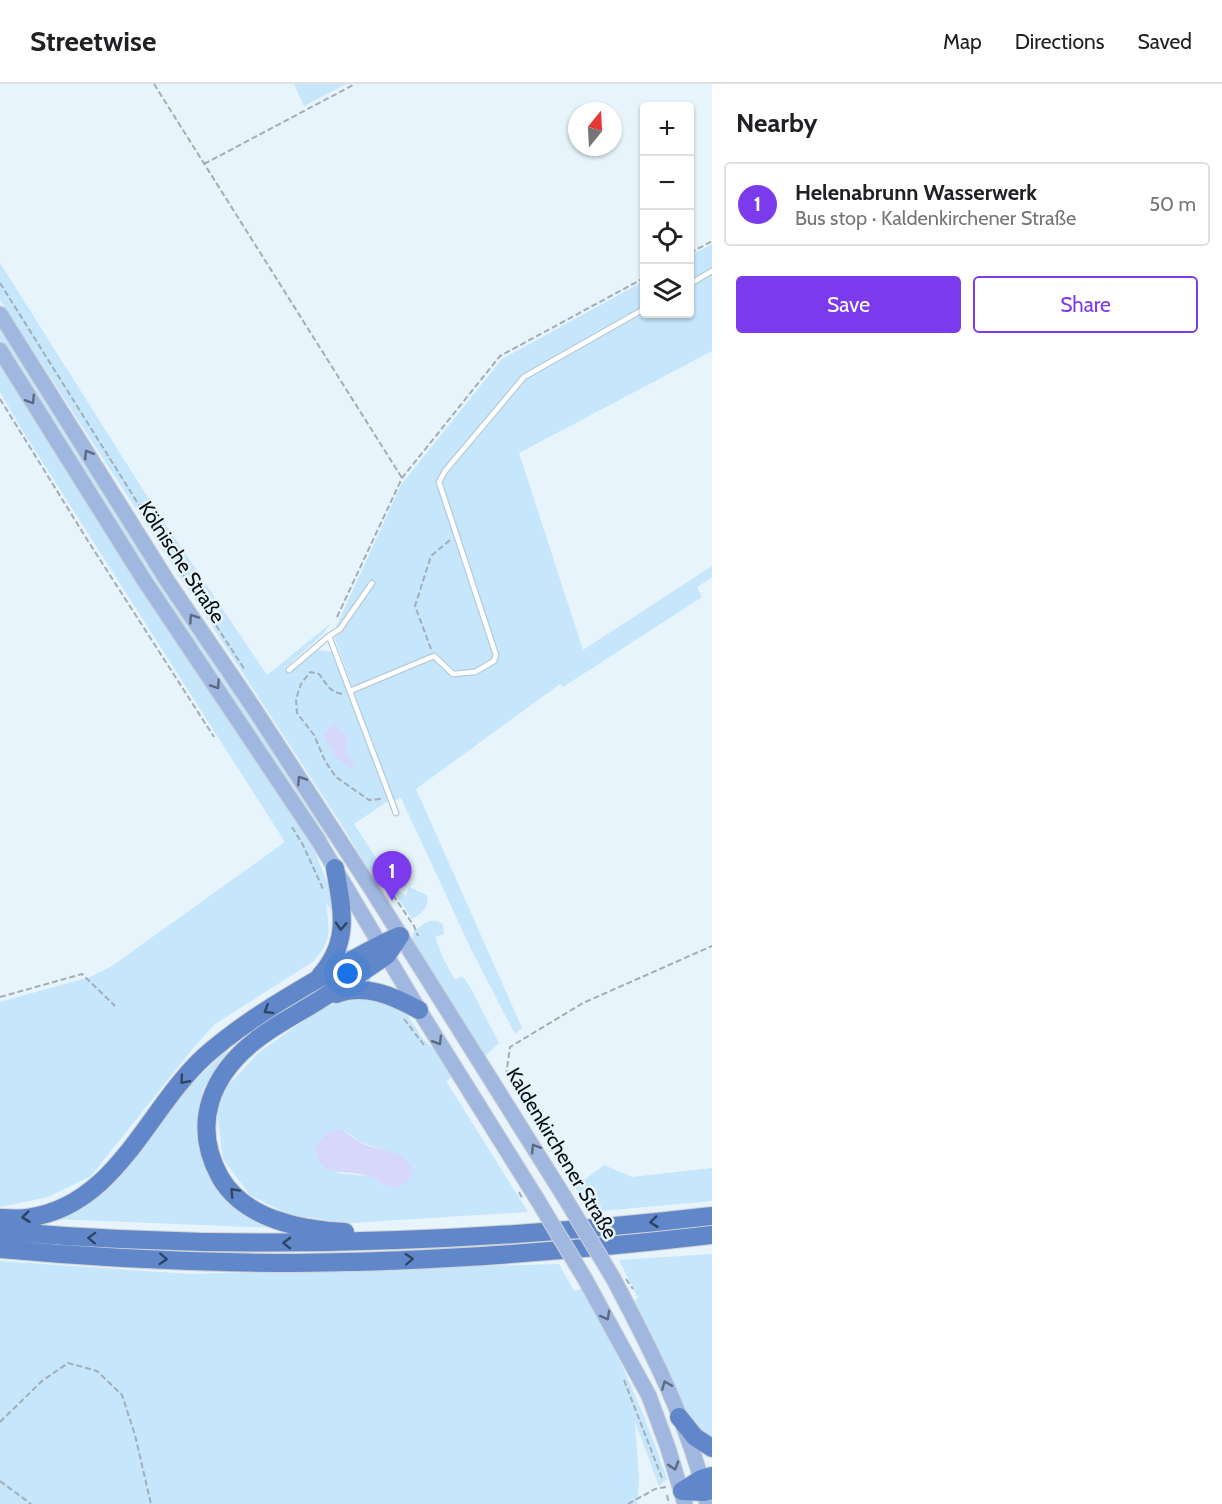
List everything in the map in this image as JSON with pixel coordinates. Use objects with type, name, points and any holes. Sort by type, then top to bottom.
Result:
[{"type":"highway","points":[[312,983],[322,974],[338,950],[341,940],[342,914],[335,868]]},
{"type":"highway","points":[[407,931],[320,1000],[257,1039],[236,1058],[220,1078],[209,1102],[206,1133],[211,1157],[222,1179],[242,1201],[264,1216],[292,1225],[324,1231],[471,1237]]},
{"type":"highway","points":[[0,1218],[28,1218],[74,1203],[112,1172],[184,1080],[225,1039],[312,983],[383,950]]},
{"type":"highway","points":[[320,1000],[342,992],[360,990],[394,996],[419,1010]]},
{"type":"highway","points":[[0,1231],[162,1241],[304,1244],[471,1237],[712,1216]]},
{"type":"highway","points":[[0,1249],[162,1259],[295,1263],[464,1257],[620,1245],[712,1235]]},
{"type":"highway","points":[[620,1245],[712,1243]]},
{"type":"highway","points":[[679,1417],[695,1437],[712,1448]]},
{"type":"highway","points":[[677,1494],[707,1488]]},
{"type":"main road","name":"Kölnische Straße","points":[[0,314],[168,582],[253,707],[341,845]]},
{"type":"main road","name":"Kölnische Straße","points":[[0,351],[144,580],[335,868]]},
{"type":"main road","name":"Kaldenkirchener Straße","points":[[341,845],[407,931],[613,1278],[650,1348],[707,1488]]},
{"type":"main road","points":[[335,868],[419,1010],[585,1279],[649,1396],[677,1494]]},
{"type":"lane","points":[[694,282],[712,271]]},
{"type":"lane","points":[[350,691],[434,656],[453,674],[475,672],[494,661],[495,655],[439,482],[445,471],[524,377],[640,312]]},
{"type":"lane","points":[[289,670],[340,629],[372,583]]},
{"type":"lane","points":[[329,636],[396,813]]},
{"type":"path","points":[[154,84],[402,478]]},
{"type":"path","points":[[204,164],[355,84]]},
{"type":"path","points":[[694,251],[712,241]]},
{"type":"path","points":[[329,636],[402,478],[500,357],[640,281]]},
{"type":"path","points":[[0,284],[250,678]]},
{"type":"path","points":[[0,399],[75,522],[214,738]]},
{"type":"path","points":[[434,656],[415,606],[431,556],[457,535]]},
{"type":"path","points":[[350,691],[344,694],[332,691],[324,683],[321,675],[317,672],[310,672],[298,692],[297,713],[314,735],[336,777],[369,800],[389,798]]},
{"type":"path","points":[[290,824],[308,854],[324,891]]},
{"type":"path","points":[[381,878],[407,931]]},
{"type":"path","points":[[505,1079],[510,1047],[583,1003],[712,946]]},
{"type":"path","points":[[0,997],[82,974],[115,1006]]},
{"type":"path","points":[[400,1014],[424,1045]]},
{"type":"path","points":[[0,1422],[42,1381],[68,1363],[97,1371],[122,1395],[135,1435],[151,1504]]},
{"type":"path","points":[[621,1373],[677,1494]]},
{"type":"path","points":[[0,1481],[31,1504]]},
{"type":"path","points":[[627,1504],[655,1489],[677,1494]]},
{"type":"shaded area","points":[[294,84],[346,84],[304,106]]},
{"type":"shaded area","points":[[712,244],[712,351],[519,453],[583,650],[712,566],[712,577],[697,587],[702,597],[563,687],[560,684],[416,789],[522,1028],[515,1034],[471,949],[401,798],[393,801],[335,639],[336,627],[401,485],[502,359],[640,283],[640,318],[694,318],[694,254]]},
{"type":"shaded area","points":[[0,263],[152,504],[267,675],[330,624],[323,634],[285,668],[290,673],[317,650],[333,652],[388,801],[354,824],[396,889],[406,896],[409,887],[427,895],[426,907],[412,919],[394,892],[391,894],[371,874],[345,830],[0,300]]},
{"type":"shaded area","points":[[0,329],[177,607],[330,837],[324,841],[0,340]]},
{"type":"shaded area","points":[[0,365],[314,849],[338,919],[326,903],[327,939],[314,961],[215,1024],[91,1176],[48,1197],[0,1207],[0,1002],[90,977],[112,966],[285,842],[24,433],[0,392]]},
{"type":"shaded area","points":[[333,724],[347,736],[346,754],[357,766],[350,768],[336,757],[324,735]]},
{"type":"shaded area","points":[[430,921],[443,924],[444,934],[435,937],[443,958],[455,980],[462,976],[469,985],[499,1043],[485,1056],[413,941],[413,932]]},
{"type":"shaded area","points":[[360,995],[399,1003],[423,1039],[439,1054],[452,1077],[446,1081],[528,1212],[351,1223],[290,1215],[250,1195],[223,1159],[217,1112],[225,1089],[258,1053],[312,1015],[340,1000]],"holes":[[[345,1131],[360,1142],[378,1148],[384,1185],[369,1176],[337,1173]]]},
{"type":"shaded area","points":[[233,1043],[202,1091],[201,1134],[207,1161],[276,1228],[55,1219]]},
{"type":"shaded area","points":[[337,1129],[361,1143],[398,1154],[404,1158],[412,1170],[408,1181],[398,1188],[387,1186],[368,1176],[326,1169],[317,1156],[316,1145],[326,1134]]},
{"type":"shaded area","points":[[604,1165],[632,1177],[712,1168],[712,1201],[590,1212],[575,1187]]},
{"type":"shaded area","points":[[712,1254],[712,1442],[703,1435],[689,1417],[665,1363],[633,1301],[638,1298],[619,1260]]},
{"type":"shaded area","points":[[0,1261],[190,1274],[559,1264],[574,1291],[581,1289],[607,1335],[649,1430],[667,1479],[659,1486],[635,1422],[639,1480],[637,1504],[0,1504]]},
{"type":"place","name":"Helenabrunn Wasserwerk","points":[[392,901]]}]
